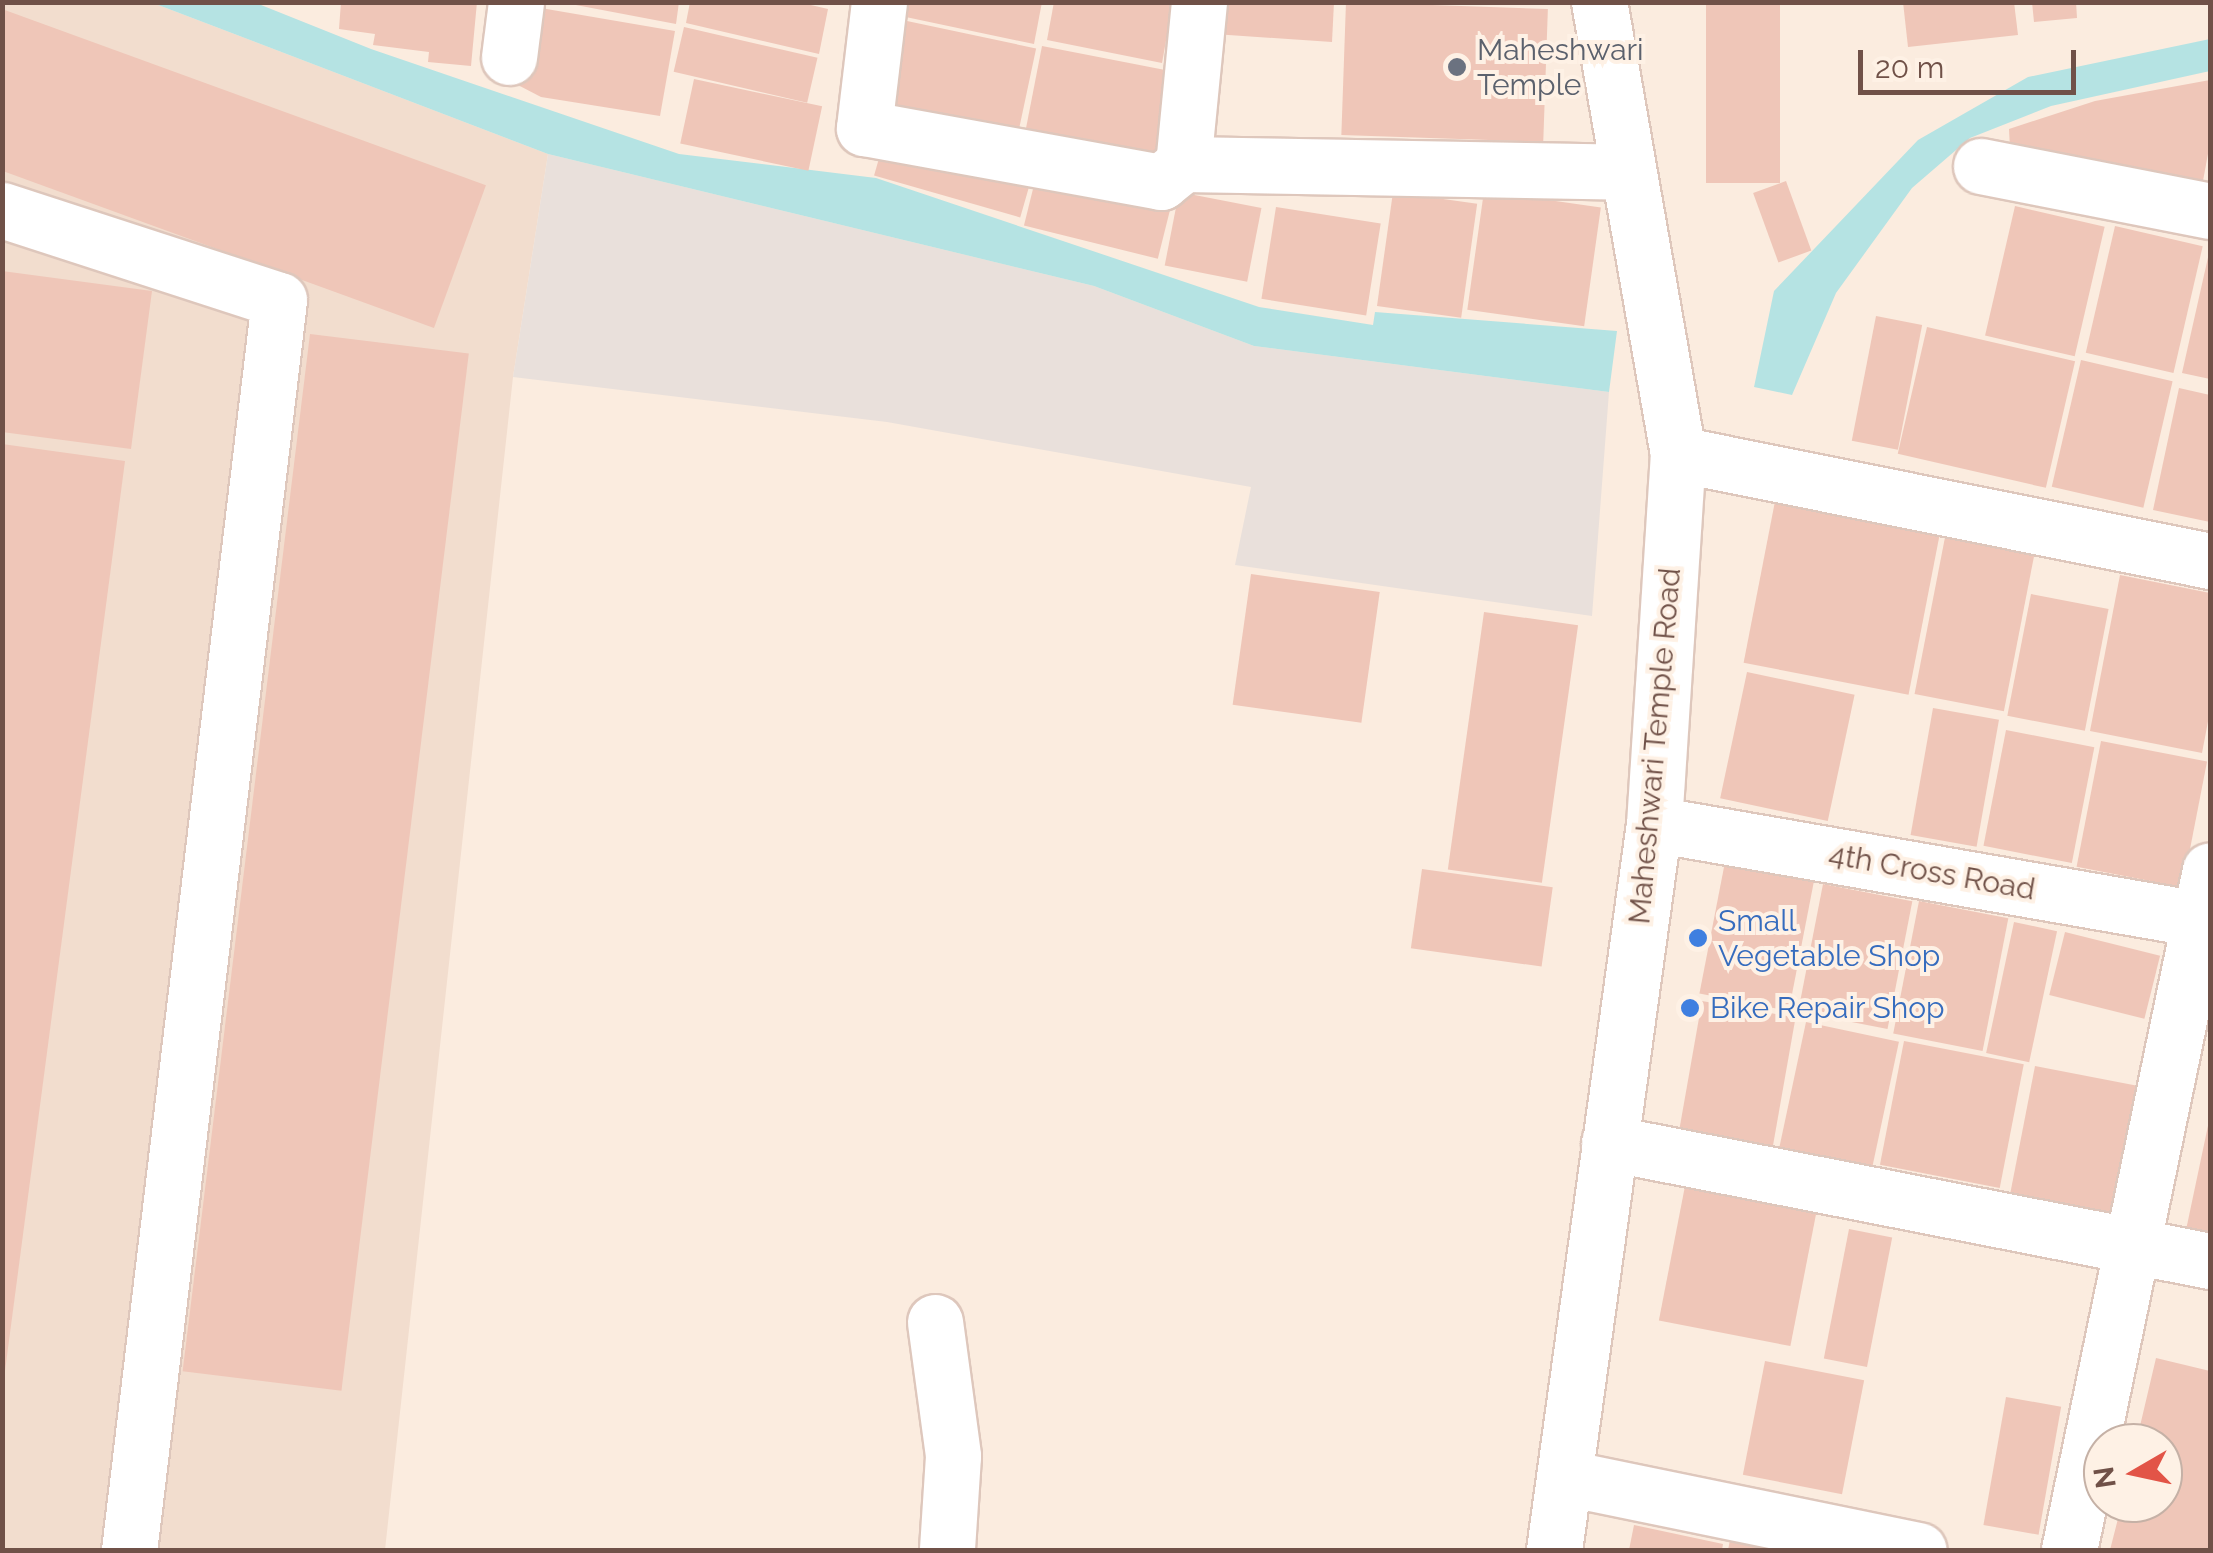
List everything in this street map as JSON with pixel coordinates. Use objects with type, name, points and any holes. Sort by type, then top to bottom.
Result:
[{"type":"street","points":[[508,57],[516,2]]},
{"type":"street","points":[[879,2],[864,128],[1161,182],[1183,164],[1626,172]]},
{"type":"street","points":[[1183,164],[1199,2]]},
{"type":"street","name":"Maheshwari Temple Road","points":[[1554,1550],[1567,1478],[1654,824],[1678,454],[1599,2]]},
{"type":"street","points":[[1981,166],[2210,211]]},
{"type":"street","points":[[2,210],[279,300],[128,1550]]},
{"type":"street","points":[[1678,454],[2210,561]]},
{"type":"street","name":"4th Cross Road","points":[[1654,824],[2207,903]]},
{"type":"street","points":[[2069,1550],[2130,1246],[2207,903]]},
{"type":"street","points":[[1609,1143],[2210,1261]]},
{"type":"street","points":[[935,1322],[953,1456],[947,1550]]},
{"type":"street","points":[[1567,1478],[1919,1550]]},
{"type":"shaded area","points":[[3,3],[153,3],[548,154],[513,377],[385,1550],[3,1550]]},
{"type":"shaded area","points":[[548,154],[1094,286],[1254,346],[1609,392],[1592,616],[1235,565],[1251,487],[887,422],[513,377]]},
{"type":"water","points":[[153,3],[256,3],[371,49],[679,154],[876,178],[1259,307],[1373,325],[1375,312],[1617,331],[1609,392],[1254,346],[1094,286],[548,154]]},
{"type":"water","points":[[2210,39],[2210,71],[2051,106],[1970,138],[1912,188],[1836,293],[1792,395],[1754,387],[1774,291],[1918,140],[2028,77]]},
{"type":"building","points":[[341,2],[477,2],[471,66],[428,62],[429,52],[373,45],[375,34],[339,29]]},
{"type":"building","points":[[560,2],[679,2],[676,24]]},
{"type":"building","points":[[690,2],[798,2],[828,9],[819,54],[686,23]]},
{"type":"building","points":[[904,2],[1042,2],[1034,44],[901,16]]},
{"type":"building","points":[[1054,2],[1173,2],[1162,63],[1047,40]]},
{"type":"building","points":[[1215,2],[1334,2],[1332,42],[1214,34]]},
{"type":"building","name":"Maheshwari Temple","points":[[1346,2],[1548,9],[1543,142],[1341,135]]},
{"type":"building","points":[[1706,2],[1780,2],[1780,183],[1706,183]]},
{"type":"building","points":[[1903,2],[2014,2],[2018,35],[1908,47]]},
{"type":"building","points":[[2032,2],[2076,2],[2077,18],[2034,22]]},
{"type":"building","points":[[529,6],[675,31],[660,116],[541,97],[516,84]]},
{"type":"building","points":[[2,9],[486,185],[434,328],[2,171]]},
{"type":"building","points":[[907,21],[1036,48],[1017,140],[887,113]]},
{"type":"building","points":[[684,27],[817,58],[807,103],[674,72]]},
{"type":"building","points":[[1042,46],[1172,71],[1154,163],[1024,138]]},
{"type":"building","points":[[694,79],[822,106],[808,171],[680,144]]},
{"type":"building","points":[[2210,80],[2210,143],[2202,186],[2010,148],[2009,129],[2095,101]]},
{"type":"building","points":[[884,141],[1030,183],[1020,218],[874,176]]},
{"type":"building","points":[[1037,173],[1171,206],[1158,259],[1024,225]]},
{"type":"building","points":[[1786,181],[1811,251],[1778,263],[1753,193]]},
{"type":"building","points":[[1484,191],[1601,207],[1584,326],[1467,310]]},
{"type":"building","points":[[1179,192],[1261,208],[1247,282],[1165,266]]},
{"type":"building","points":[[1393,192],[1477,204],[1461,318],[1377,306]]},
{"type":"building","points":[[2015,206],[2105,227],[2075,356],[1985,336]]},
{"type":"building","points":[[1276,207],[1381,224],[1366,315],[1261,299]]},
{"type":"building","points":[[2115,226],[2203,246],[2173,373],[2086,353]]},
{"type":"building","points":[[2210,253],[2210,379],[2182,373]]},
{"type":"building","points":[[2,271],[152,291],[131,449],[2,432]]},
{"type":"building","points":[[1876,316],[1922,325],[1898,450],[1852,441]]},
{"type":"building","points":[[1927,327],[2075,361],[2046,488],[1898,454]]},
{"type":"building","points":[[310,334],[469,353],[341,1391],[183,1371]]},
{"type":"building","points":[[2081,360],[2173,381],[2143,508],[2052,487]]},
{"type":"building","points":[[2179,388],[2210,395],[2210,522],[2153,510]]},
{"type":"building","points":[[2,444],[125,461],[5,1371],[2,1371]]},
{"type":"building","points":[[1777,491],[1942,523],[1909,695],[1744,663]]},
{"type":"building","points":[[1947,527],[2036,544],[2004,711],[1915,694]]},
{"type":"building","points":[[1251,574],[1380,592],[1361,723],[1233,705]]},
{"type":"building","points":[[2120,575],[2210,593],[2210,711],[2202,753],[2090,731]]},
{"type":"building","points":[[2031,594],[2109,609],[2085,731],[2007,716]]},
{"type":"building","points":[[1484,612],[1578,625],[1542,883],[1448,869]]},
{"type":"building","points":[[1747,672],[1855,695],[1828,821],[1720,798]]},
{"type":"building","points":[[1933,708],[1999,720],[1977,847],[1911,835]]},
{"type":"building","points":[[2006,730],[2094,747],[2072,863],[1983,846]]},
{"type":"building","points":[[2101,741],[2207,762],[2183,887],[2077,867]]},
{"type":"building","points":[[1725,862],[1814,879],[1789,1011],[1699,994]]},
{"type":"building","points":[[1422,869],[1553,887],[1542,967],[1411,948]]},
{"type":"building","points":[[1823,884],[1912,901],[1888,1029],[1798,1012]]},
{"type":"building","points":[[1919,901],[2008,918],[1983,1051],[1893,1034]]},
{"type":"building","points":[[2014,922],[2057,931],[2029,1062],[1986,1053]]},
{"type":"building","points":[[2065,932],[2160,956],[2144,1019],[2049,995]]},
{"type":"building","points":[[1702,1001],[1796,1017],[1772,1148],[1679,1132]]},
{"type":"building","points":[[1806,1022],[1899,1042],[1872,1168],[1779,1148]]},
{"type":"building","points":[[1904,1041],[2024,1064],[2000,1188],[1880,1165]]},
{"type":"building","points":[[2035,1066],[2141,1087],[2116,1213],[2010,1193]]},
{"type":"building","points":[[2210,1121],[2210,1236],[2186,1230]]},
{"type":"building","points":[[1685,1186],[1817,1212],[1790,1346],[1659,1320]]},
{"type":"building","points":[[1849,1229],[1892,1237],[1867,1367],[1824,1359]]},
{"type":"building","points":[[2156,1358],[2210,1371],[2210,1550],[2110,1550],[2117,1523],[2183,1523],[2183,1423],[2141,1423]]},
{"type":"building","points":[[1765,1361],[1864,1380],[1842,1494],[1743,1475]]},
{"type":"building","points":[[2006,1397],[2061,1407],[2039,1535],[1983,1525]]},
{"type":"building","points":[[1634,1525],[1723,1544],[1722,1550],[1629,1550]]},
{"type":"building","points":[[1730,1540],[1771,1549],[1771,1550],[1728,1550]]},
{"type":"place","name":"Maheshwari Temple","points":[[1457,67]]},
{"type":"place","name":"Small Vegetable Shop","points":[[1698,938]]},
{"type":"place","name":"Bike Repair Shop","points":[[1690,1008]]}]
